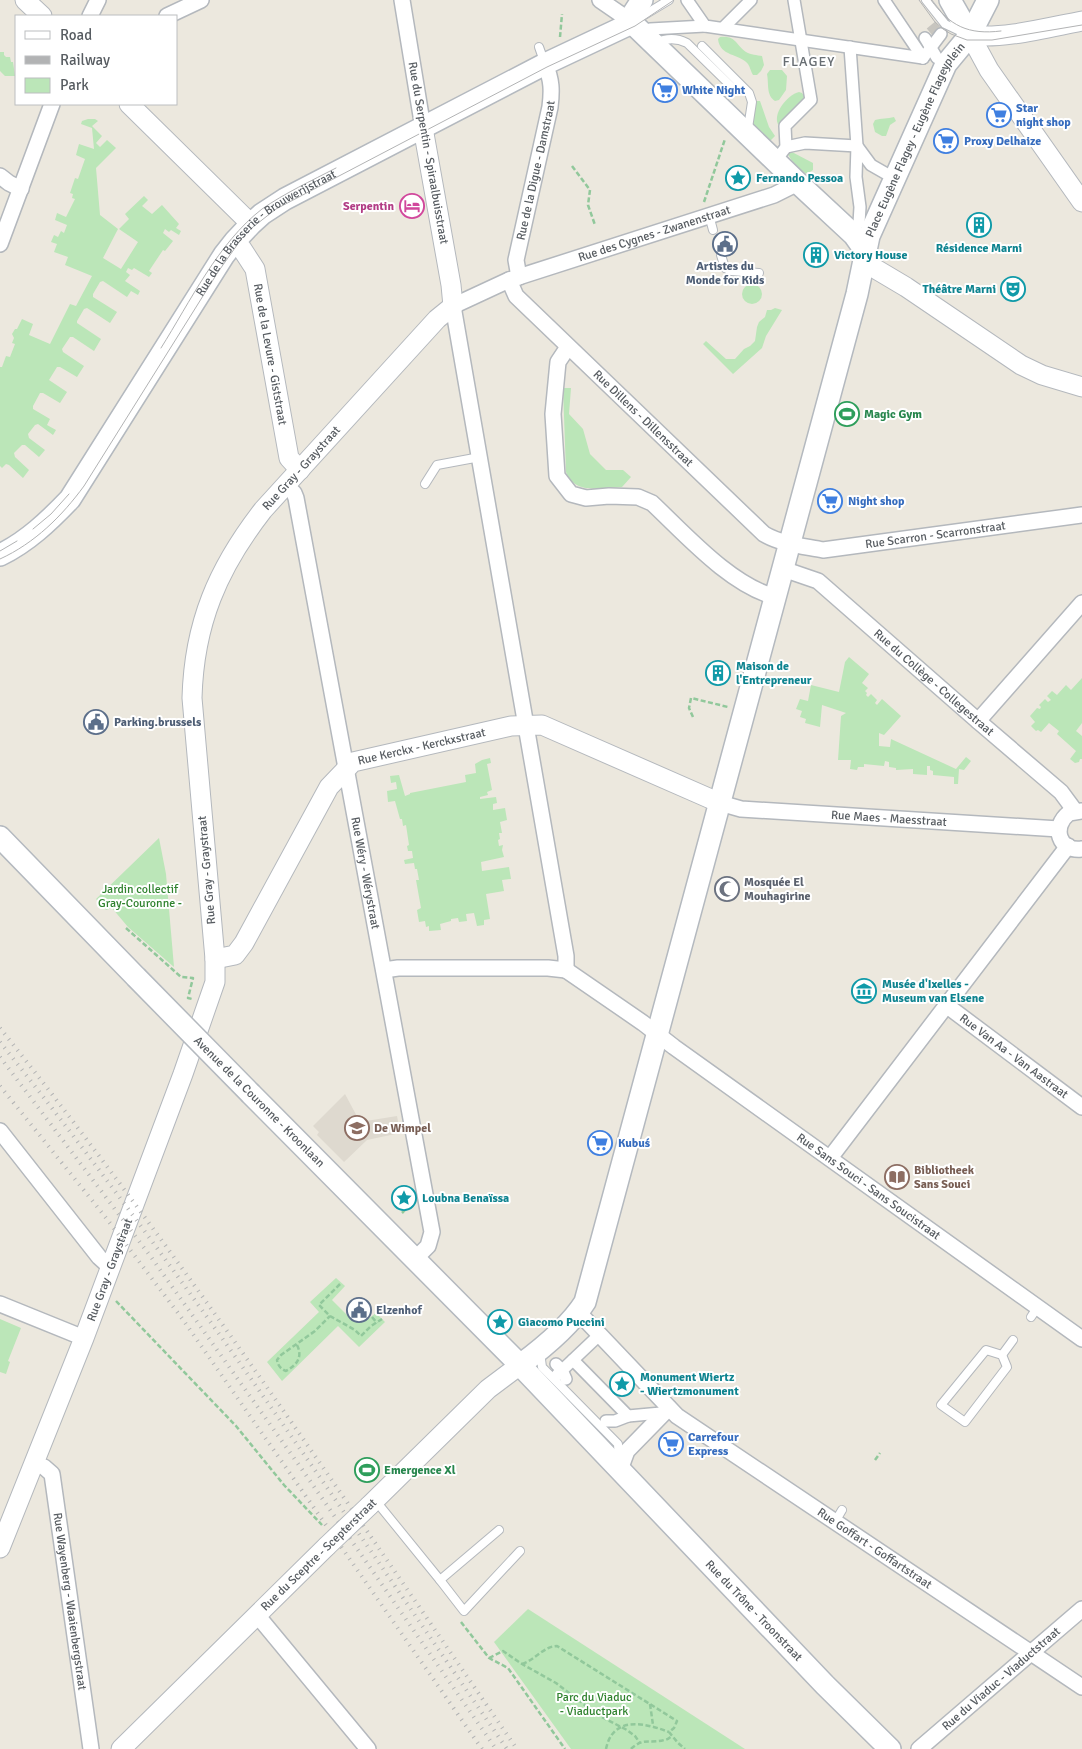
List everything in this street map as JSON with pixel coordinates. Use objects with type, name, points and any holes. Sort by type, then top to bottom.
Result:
[{"type":"main road","points":[[641,29],[642,0]]},
{"type":"main road","name":"Place Eugène Flagey - Eugène Flageyplein","points":[[866,252],[869,236],[946,64],[970,35],[950,0]]},
{"type":"main road","points":[[970,35],[988,0]]},
{"type":"main road","name":"Rue de la Brasserie - Brouwerijstraat","points":[[0,555],[21,543],[41,528],[70,499],[234,241],[268,210],[285,199],[423,128],[542,56],[641,29]]},
{"type":"main road","name":"Place Eugène Flagey - Eugène Flageyplein","points":[[641,29],[798,184],[854,235],[866,252]]},
{"type":"main road","points":[[520,1365],[556,1370],[585,1302],[656,1033],[776,597],[857,294],[866,252]]},
{"type":"main road","name":"Avenue de la Couronne - Kroonlaan","points":[[0,837],[520,1365]]},
{"type":"main road","name":"Rue du Trône - Troonstraat","points":[[520,1365],[825,1685],[890,1749]]},
{"type":"street","points":[[25,0],[41,15]]},
{"type":"street","points":[[90,15],[98,0]]},
{"type":"street","points":[[169,15],[200,0]]},
{"type":"street","name":"Rue du Serpentin - Spiraalbuisstraat","points":[[402,0],[453,306]]},
{"type":"street","points":[[600,0],[641,29],[705,26],[923,58],[934,54]]},
{"type":"street","points":[[687,0],[705,26]]},
{"type":"street","points":[[723,28],[751,0]]},
{"type":"street","points":[[794,0],[811,100],[785,126],[783,151],[805,143],[857,146]]},
{"type":"street","points":[[884,0],[923,58]]},
{"type":"street","points":[[970,35],[1001,35],[1082,21]]},
{"type":"street","points":[[934,54],[941,34]]},
{"type":"street","points":[[970,35],[989,70],[1082,202]]},
{"type":"street","points":[[925,38],[934,54]]},
{"type":"street","points":[[850,47],[857,146],[856,177],[860,207],[859,223]]},
{"type":"street","name":"Rue de la Digue - Damstraat","points":[[514,278],[516,260],[550,107],[551,78],[542,56]]},
{"type":"street","points":[[0,244],[52,105]]},
{"type":"street","points":[[130,105],[251,224]]},
{"type":"street","points":[[857,146],[871,165],[885,173]]},
{"type":"street","points":[[0,176],[21,189]]},
{"type":"street","name":"Rue des Cygnes - Zwanenstraat","points":[[514,278],[706,210],[774,195],[798,184]]},
{"type":"street","name":"Rue de la Levure - Giststraat","points":[[234,241],[242,249],[254,269],[289,458],[300,470]]},
{"type":"street","points":[[866,252],[874,268],[906,287],[1021,365],[1042,375],[1082,387]]},
{"type":"street","name":"Rue Gray - Graystraat","points":[[0,1548],[84,1338],[215,982],[215,959],[192,698],[192,672],[203,620],[228,560],[259,515],[286,485],[437,319],[453,306],[514,278]]},
{"type":"street","name":"Rue Dillens - Dillensstraat","points":[[514,278],[516,296],[568,347],[764,534],[790,544]]},
{"type":"street","points":[[384,970],[398,968],[548,968],[566,970],[566,956],[453,306]]},
{"type":"street","points":[[568,347],[558,362],[553,414],[557,476],[571,494],[586,498],[609,496],[638,497],[652,503],[721,568],[766,594],[776,597]]},
{"type":"street","name":"Rue Wéry - Wérystraat","points":[[286,485],[294,492],[296,498],[432,1232],[428,1246],[415,1259]]},
{"type":"street","name":"Rue Scarron - Scarronstraat","points":[[790,544],[823,550],[1082,515]]},
{"type":"street","name":"Rue du Collège - Collegestraat","points":[[783,569],[818,581],[1061,792],[1078,811]]},
{"type":"street","points":[[978,721],[1082,603]]},
{"type":"street","name":"Rue Kerckx - Kerckxstraat","points":[[215,959],[235,955],[244,944],[329,787],[353,762],[511,726],[542,725],[720,804]]},
{"type":"street","name":"Rue Maes - Maesstraat","points":[[720,804],[741,809],[1058,829]]},
{"type":"street","points":[[830,1158],[946,1005],[1075,848],[1060,839],[1058,829],[1064,817],[1069,813],[1078,811]]},
{"type":"street","name":"Rue Sans Souci - Sans Soucistraat","points":[[566,970],[830,1158],[1034,1312],[1082,1339]]},
{"type":"street","name":"Rue Van Aa - Van Aastraat","points":[[946,1005],[1082,1107]]},
{"type":"street","points":[[0,1131],[99,1257],[110,1267]]},
{"type":"street","points":[[0,1304],[84,1338]]},
{"type":"street","name":"Rue Goffart - Goffartstraat","points":[[579,1313],[665,1411],[678,1416],[838,1516],[1082,1687]]},
{"type":"street","points":[[556,1370],[573,1360],[595,1339]]},
{"type":"street","points":[[573,1360],[628,1416]]},
{"type":"street","name":"Rue du Sceptre - Scepterstraat","points":[[121,1749],[488,1389],[520,1365]]},
{"type":"street","points":[[606,1421],[615,1421],[628,1416],[665,1411]]},
{"type":"street","points":[[620,1470],[626,1451],[665,1411]]},
{"type":"street","name":"Rue Wayenberg - Waaienbergstraat","points":[[34,1464],[44,1467],[52,1474],[91,1749]]},
{"type":"street","name":"Rue du Viaduc - Viaductstraat","points":[[919,1749],[1082,1609]]},
{"type":"street","points":[[257,1615],[368,1749]]},
{"type":"lane","points":[[669,0],[641,29],[661,40],[680,39],[687,43],[731,86]]},
{"type":"lane","name":"Place Eugène Flagey - Eugène Flageyplein","points":[[926,0],[945,24],[959,32],[970,35]]},
{"type":"lane","points":[[702,46],[749,93],[752,102],[747,123],[748,134]]},
{"type":"lane","points":[[706,210],[713,230]]},
{"type":"lane","points":[[721,255],[725,268],[731,272],[759,273]]},
{"type":"lane","points":[[424,484],[437,465],[480,458]]},
{"type":"lane","points":[[1002,1355],[1013,1340]]},
{"type":"lane","points":[[986,1350],[1002,1355],[1007,1367],[965,1422],[941,1405],[986,1350]]},
{"type":"lane","points":[[520,1365],[556,1370],[618,1444],[620,1470]]},
{"type":"lane","points":[[374,1501],[464,1611],[520,1551]]},
{"type":"lane","points":[[440,1580],[499,1530]]},
{"type":"path","points":[[560,40],[562,14]]},
{"type":"path","points":[[706,210],[726,136]]},
{"type":"path","points":[[572,166],[590,190],[588,206],[595,224]]},
{"type":"path","points":[[693,717],[689,708],[691,698],[744,712]]},
{"type":"path","points":[[126,928],[181,977],[193,978],[188,996]]},
{"type":"path","points":[[402,1213],[407,1208]]},
{"type":"path","points":[[340,1284],[319,1305],[330,1316],[355,1330],[361,1336],[382,1319]]},
{"type":"path","points":[[103,1287],[236,1426],[284,1485],[322,1525]]},
{"type":"path","points":[[297,1345],[300,1356],[298,1362],[286,1372],[281,1369],[277,1360],[288,1349],[297,1345],[315,1331],[330,1316]]},
{"type":"path","points":[[372,1317],[377,1323]]},
{"type":"path","points":[[875,1460],[880,1453]]},
{"type":"path","points":[[522,1664],[531,1661],[550,1646],[557,1646],[677,1721],[674,1728],[669,1732]]},
{"type":"path","points":[[489,1658],[503,1651],[556,1683],[598,1715],[627,1730],[640,1743]]},
{"type":"path","points":[[508,1668],[565,1749]]},
{"type":"path","points":[[650,1704],[653,1726]]},
{"type":"path","points":[[606,1749],[608,1742],[620,1727],[636,1723],[653,1726],[669,1732],[685,1749]]},
{"type":"path","points":[[631,1749],[640,1743],[651,1740],[664,1741],[672,1736]]},
{"type":"shaded area","name":"De Wimpel","points":[[345,1094],[360,1122],[397,1116],[400,1133],[367,1140],[344,1162],[317,1135],[319,1132],[313,1126]]},
{"type":"green space","points":[[720,37],[733,39],[746,52],[762,56],[764,65],[761,71],[757,75],[753,75],[748,64],[722,49],[718,39]]},
{"type":"green space","points":[[0,52],[4,52],[6,57],[10,57],[11,62],[13,62],[15,76],[5,76],[0,71]]},
{"type":"green space","points":[[770,70],[782,70],[787,76],[786,90],[779,100],[775,101],[770,96],[768,89],[767,74]]},
{"type":"green space","points":[[799,92],[807,100],[782,126],[779,126],[777,116],[781,106],[790,97]]},
{"type":"green space","points":[[756,101],[760,101],[769,127],[775,136],[768,143],[754,130],[751,120]]},
{"type":"green space","points":[[894,117],[896,121],[890,125],[886,136],[875,132],[873,124],[875,120]]},
{"type":"green space","points":[[88,119],[98,121],[92,126],[102,136],[96,143],[100,147],[107,140],[116,148],[96,168],[100,215],[118,229],[103,258],[121,269],[138,242],[119,229],[129,219],[125,214],[144,196],[148,200],[142,206],[152,214],[162,205],[179,224],[176,228],[181,231],[179,235],[165,229],[163,233],[173,241],[165,251],[163,250],[149,271],[152,273],[149,277],[134,268],[132,270],[128,268],[126,272],[130,275],[125,281],[140,291],[138,295],[131,291],[127,297],[103,281],[100,282],[93,297],[117,312],[110,323],[87,308],[84,309],[77,321],[77,323],[101,339],[94,351],[73,337],[70,337],[62,349],[63,352],[84,366],[77,377],[57,367],[49,380],[67,392],[60,403],[40,393],[33,409],[50,419],[47,425],[56,430],[53,435],[38,424],[28,434],[29,438],[45,450],[39,457],[25,445],[22,445],[14,453],[15,457],[29,470],[23,478],[9,465],[6,464],[2,468],[0,466],[0,367],[2,367],[6,356],[10,357],[15,344],[12,343],[14,338],[12,334],[22,319],[33,324],[29,335],[50,344],[70,304],[76,306],[92,276],[65,265],[68,257],[54,252],[57,244],[51,242],[54,235],[58,237],[61,231],[64,233],[67,225],[55,220],[57,213],[66,217],[75,199],[72,198],[73,194],[70,193],[75,178],[78,179],[85,159],[76,155],[79,144],[94,149],[92,128],[81,124],[82,121]]},
{"type":"green space","points":[[790,151],[813,163],[813,170],[807,174],[801,171],[789,157]]},
{"type":"green space","points":[[752,284],[759,287],[762,294],[759,301],[752,304],[745,301],[742,294],[745,287]]},
{"type":"green space","points":[[775,308],[782,310],[766,336],[762,348],[733,374],[703,344],[706,341],[726,359],[735,359],[755,341],[757,327],[759,322],[765,317],[767,310]]},
{"type":"green space","points":[[563,388],[571,388],[569,414],[583,429],[590,454],[606,470],[623,470],[631,477],[622,487],[598,489],[582,487],[570,479],[566,472]]},
{"type":"green space","points":[[849,657],[869,674],[862,683],[868,688],[865,691],[866,695],[868,697],[871,694],[877,700],[875,703],[877,705],[882,699],[901,716],[884,735],[879,733],[879,746],[890,747],[891,739],[956,769],[966,757],[971,761],[964,770],[959,769],[958,784],[954,784],[954,777],[933,775],[930,766],[927,766],[927,775],[913,774],[913,769],[896,770],[896,768],[889,767],[889,762],[885,761],[884,766],[864,764],[864,767],[858,767],[857,770],[850,769],[851,760],[838,760],[841,716],[846,713],[822,705],[820,727],[805,723],[806,719],[800,717],[802,711],[796,709],[800,699],[808,701],[811,685],[839,692],[845,662]]},
{"type":"green space","points":[[1082,678],[1082,723],[1076,731],[1082,736],[1082,759],[1075,763],[1070,759],[1076,751],[1057,734],[1059,731],[1049,723],[1041,732],[1036,731],[1031,726],[1035,722],[1030,716],[1037,708],[1040,709],[1039,705],[1045,699],[1048,702],[1051,700],[1047,696],[1052,691],[1057,695],[1066,685],[1071,690]]},
{"type":"green space","points":[[490,758],[491,763],[487,764],[492,790],[487,792],[488,795],[480,797],[480,799],[496,797],[497,803],[493,804],[493,810],[505,808],[507,820],[500,822],[502,833],[499,833],[500,839],[498,840],[499,846],[503,845],[504,857],[481,862],[482,871],[509,867],[511,879],[502,880],[504,891],[486,894],[490,919],[484,920],[484,925],[477,926],[474,913],[466,914],[467,921],[459,922],[458,918],[451,919],[451,921],[440,924],[441,930],[429,931],[429,926],[426,927],[425,921],[419,922],[417,910],[421,908],[416,880],[419,880],[417,869],[415,869],[414,863],[405,864],[404,860],[413,858],[412,851],[408,851],[406,825],[403,826],[395,801],[388,802],[387,791],[397,789],[396,782],[391,783],[390,776],[399,775],[405,796],[410,793],[466,782],[465,775],[476,773],[475,764]]},
{"type":"green space","name":"Jardin collectif Gray-Couronne -","points":[[159,838],[166,874],[174,967],[128,927],[112,908],[106,910],[96,899]]},
{"type":"green space","points":[[336,1278],[345,1286],[332,1300],[349,1317],[358,1309],[368,1319],[376,1313],[385,1322],[359,1347],[338,1326],[282,1381],[267,1362],[319,1312],[310,1302]]},
{"type":"green space","points":[[0,1319],[21,1328],[8,1361],[10,1362],[6,1374],[0,1372]]},
{"type":"green space","name":"Parc du Viaduc - Viaductpark","points":[[528,1609],[745,1749],[571,1749],[494,1642]]},
{"type":"tunnel","points":[[931,25],[940,36]]},
{"type":"tram line","points":[[0,559],[25,545],[47,528],[67,508],[84,486],[218,272],[242,238],[253,227],[276,209],[547,67],[635,26],[674,0]]},
{"type":"tram line","points":[[919,0],[935,22],[943,29],[967,40],[992,40],[1082,25]]},
{"type":"tram line","points":[[931,0],[945,16],[961,27],[979,32],[1001,31]]},
{"type":"tram line","points":[[161,348],[218,256],[246,223],[262,209],[298,187],[336,168]]},
{"type":"tram line","points":[[33,529],[51,514],[69,494]]},
{"type":"tram line","points":[[0,551],[17,541]]},
{"type":"railway","points":[[0,1028],[135,1204],[201,1294],[517,1749]]},
{"type":"railway","points":[[0,1042],[132,1215],[260,1391],[507,1749]]},
{"type":"railway","points":[[0,1057],[151,1257],[301,1468],[496,1749]]},
{"type":"railway","points":[[0,1086],[103,1214],[181,1317],[482,1749]]},
{"type":"place","name":"White Night","points":[[665,90]]},
{"type":"place","name":"Star night shop","points":[[999,115]]},
{"type":"place","name":"Proxy Delhaize","points":[[946,141]]},
{"type":"place","name":"Fernando Pessoa","points":[[738,178]]},
{"type":"place","name":"Serpentin","points":[[412,206]]},
{"type":"place","name":"Résidence Marni","points":[[979,225]]},
{"type":"place","name":"Artistes du Monde for Kids","points":[[725,244]]},
{"type":"place","name":"Victory House","points":[[816,255]]},
{"type":"place","name":"Théâtre Marni","points":[[1013,289]]},
{"type":"place","name":"Magic Gym","points":[[847,414]]},
{"type":"place","name":"Night shop","points":[[830,501]]},
{"type":"place","name":"Maison de l'Entrepreneur","points":[[718,673]]},
{"type":"place","name":"Parking.brussels","points":[[96,722]]},
{"type":"place","name":"Mosquée El Mouhagirine","points":[[727,889]]},
{"type":"place","name":"Musée d'Ixelles - Museum van Elsene","points":[[864,991]]},
{"type":"place","name":"De Wimpel","points":[[357,1128]]},
{"type":"place","name":"Kubuś","points":[[600,1143]]},
{"type":"place","name":"Bibliotheek Sans Souci","points":[[897,1177]]},
{"type":"place","name":"Loubna Benaïssa","points":[[404,1198]]},
{"type":"place","name":"Elzenhof","points":[[359,1310]]},
{"type":"place","name":"Giacomo Puccini","points":[[500,1322]]},
{"type":"place","name":"Monument Wiertz - Wiertzmonument","points":[[622,1384]]},
{"type":"place","name":"Carrefour Express","points":[[671,1444]]},
{"type":"place","name":"Emergence Xl","points":[[367,1470]]},
{"type":"district","name":"FLAGEY","points":[[809,61]]}]
